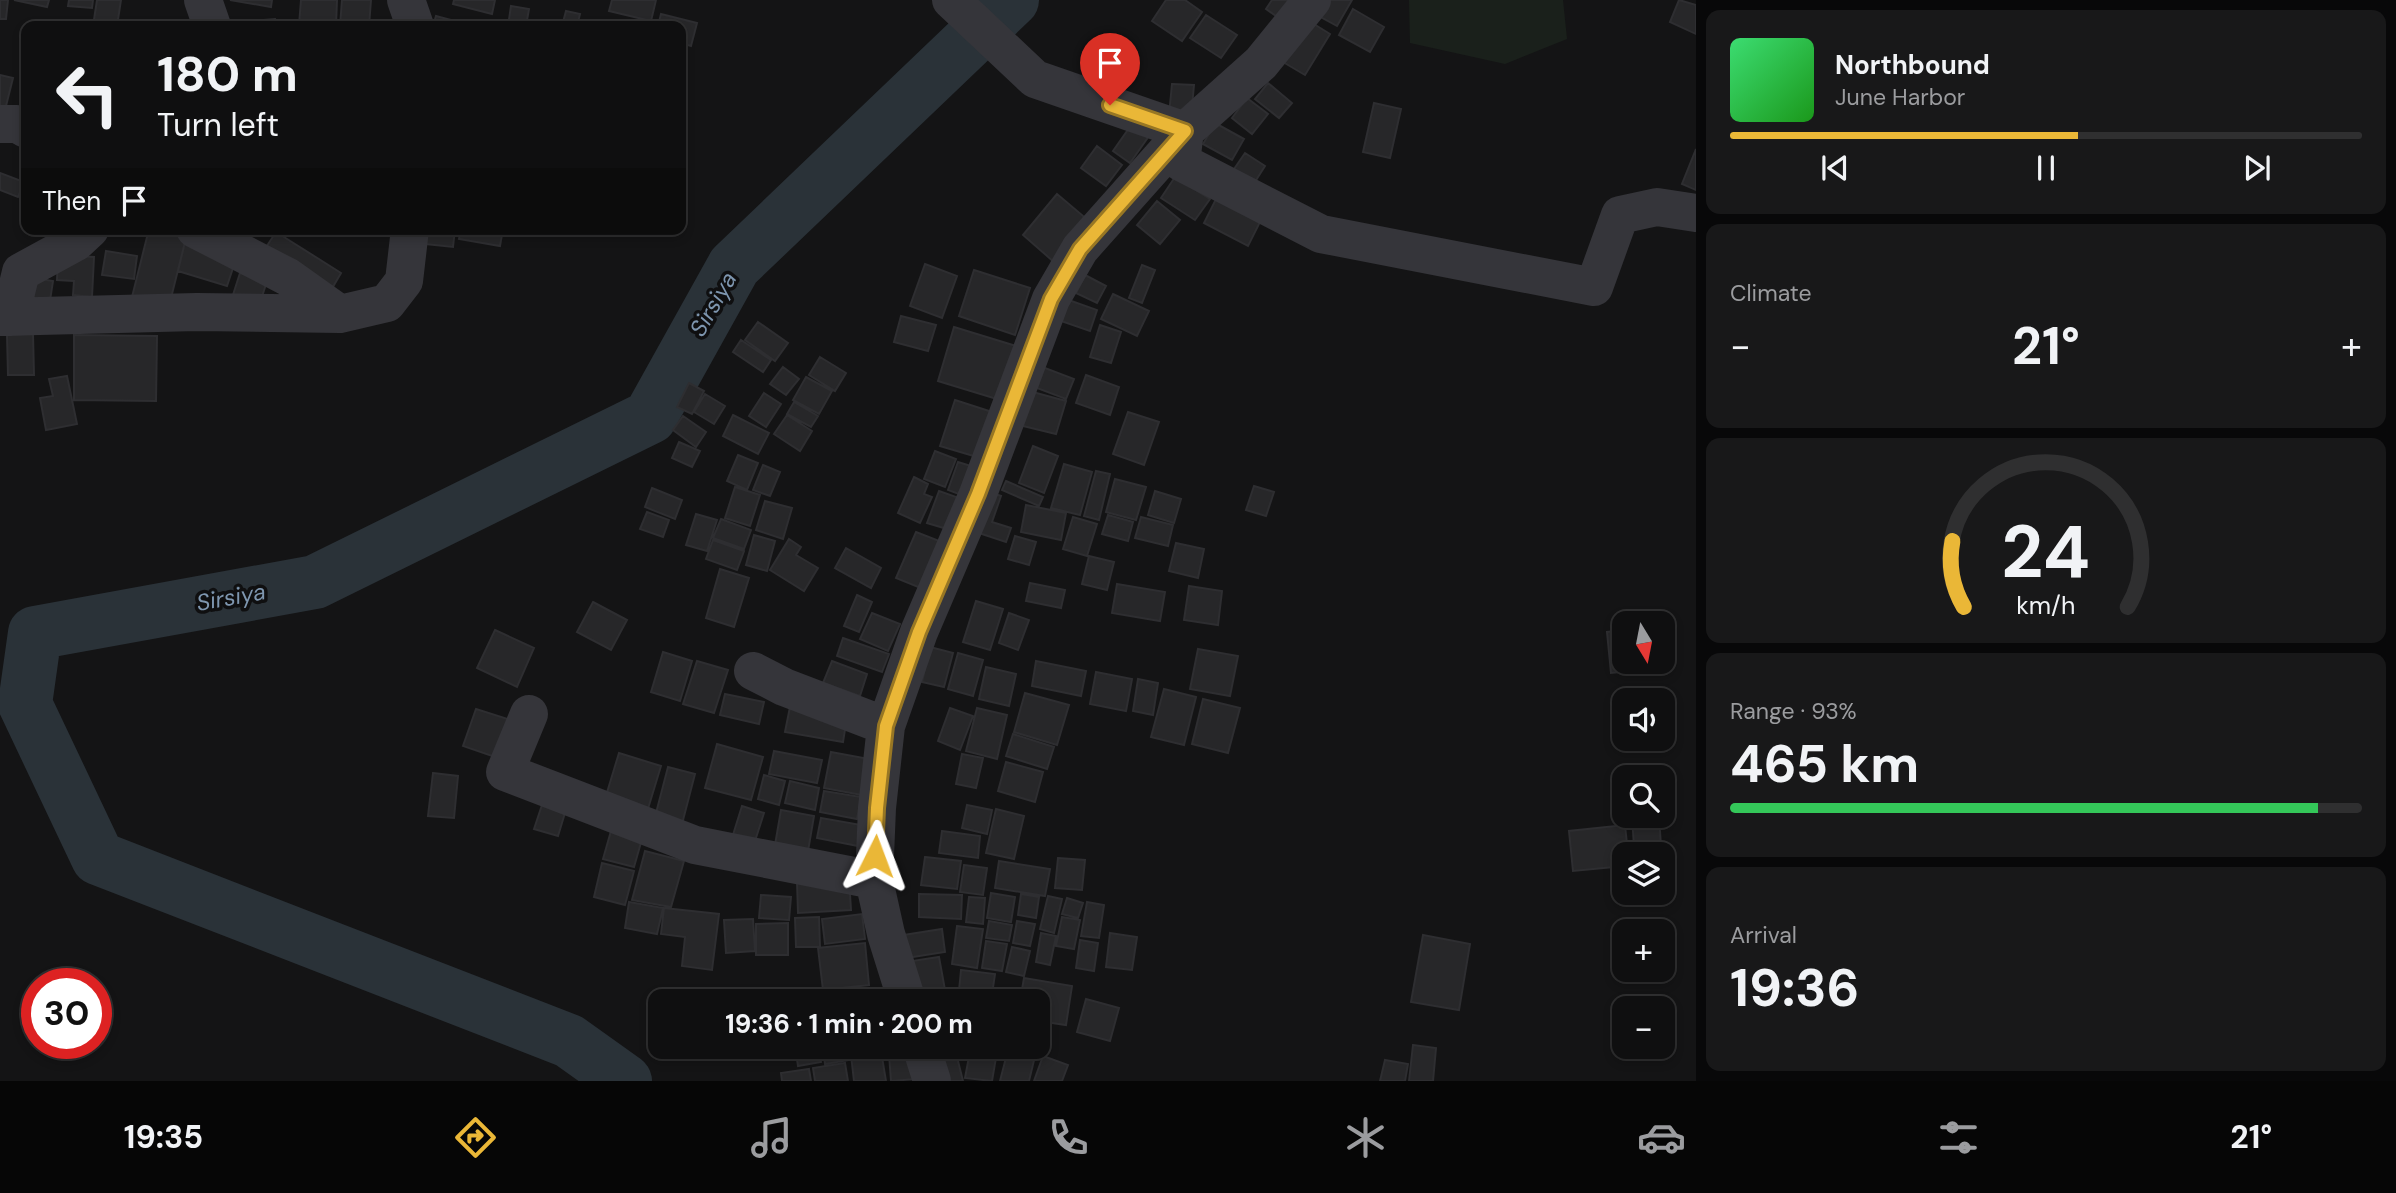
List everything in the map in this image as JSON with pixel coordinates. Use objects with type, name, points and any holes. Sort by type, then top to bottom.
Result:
[{"type":"street","points":[[203,0],[210,21]]},
{"type":"street","points":[[406,0],[413,21]]},
{"type":"street","points":[[951,0],[1035,79],[1185,131]]},
{"type":"street","points":[[903,989],[886,934],[874,880],[877,808],[886,726],[919,632],[978,494],[1051,299],[1080,249],[1185,131],[1261,63],[1312,0]]},
{"type":"street","points":[[0,124],[21,126]]},
{"type":"street","points":[[1185,131],[1181,162],[1321,234],[1594,287],[1620,215],[1657,207],[1696,213]]},
{"type":"street","points":[[84,235],[76,242],[21,272],[5,317],[197,312],[340,314],[387,303],[404,281],[409,235]]},
{"type":"street","points":[[207,235],[288,277],[340,314]]},
{"type":"street","points":[[753,671],[784,687],[886,726]]},
{"type":"street","points":[[529,714],[505,772],[695,845],[874,880]]},
{"type":"street","points":[[925,1059],[932,1081]]},
{"type":"shaded area","points":[[1409,0],[1563,0],[1567,39],[1505,64],[1410,43]]},
{"type":"building","points":[[0,0],[8,0],[6,19],[0,19]]},
{"type":"building","points":[[14,0],[49,0],[47,7]]},
{"type":"building","points":[[69,0],[93,0],[92,8],[68,6]]},
{"type":"building","points":[[97,0],[121,0],[118,21],[94,21]]},
{"type":"building","points":[[230,0],[272,0],[271,7]]},
{"type":"building","points":[[301,0],[337,0],[336,21],[299,21]]},
{"type":"building","points":[[342,0],[371,0],[369,21],[340,21]]},
{"type":"building","points":[[454,0],[495,0],[492,14],[453,4]]},
{"type":"building","points":[[612,0],[656,0],[651,21],[609,11]]},
{"type":"building","points":[[1166,0],[1185,0],[1202,12],[1182,41],[1152,21]]},
{"type":"building","points":[[1272,0],[1298,0],[1283,21],[1266,9]]},
{"type":"building","points":[[1328,0],[1352,0],[1337,26],[1319,16]]},
{"type":"building","points":[[1679,0],[1696,5],[1696,34],[1670,22]]},
{"type":"building","points":[[511,6],[529,9],[527,21],[509,21]]},
{"type":"building","points":[[1353,9],[1384,27],[1370,52],[1339,35]]},
{"type":"building","points":[[566,11],[580,14],[578,21],[563,21]]},
{"type":"building","points":[[661,14],[697,23],[691,46],[686,44],[686,21],[659,21]]},
{"type":"building","points":[[1206,15],[1237,35],[1221,58],[1190,38]]},
{"type":"building","points":[[436,16],[455,21],[434,21]]},
{"type":"building","points":[[1309,21],[1330,34],[1305,75],[1283,62]]},
{"type":"building","points":[[0,75],[13,78],[3,118],[0,117]]},
{"type":"building","points":[[1268,83],[1292,103],[1279,118],[1255,99]]},
{"type":"building","points":[[1172,84],[1194,85],[1191,117],[1169,115]]},
{"type":"building","points":[[1247,98],[1268,114],[1252,134],[1232,118]]},
{"type":"building","points":[[1374,103],[1401,109],[1390,158],[1363,152]]},
{"type":"building","points":[[1215,123],[1244,139],[1232,160],[1203,144]]},
{"type":"building","points":[[1132,124],[1149,136],[1130,163],[1113,151]]},
{"type":"building","points":[[1097,146],[1122,165],[1106,186],[1081,168]]},
{"type":"building","points":[[1696,149],[1696,190],[1682,184]]},
{"type":"building","points":[[1245,153],[1265,166],[1253,185],[1232,172]]},
{"type":"building","points":[[0,173],[21,181],[18,197],[0,190]]},
{"type":"building","points":[[1175,177],[1210,199],[1195,220],[1161,198]]},
{"type":"building","points":[[1057,194],[1089,221],[1054,262],[1023,235]]},
{"type":"building","points":[[1216,199],[1260,222],[1248,246],[1204,223]]},
{"type":"building","points":[[1157,201],[1180,220],[1160,244],[1137,225]]},
{"type":"building","points":[[148,235],[186,238],[169,306],[132,297]]},
{"type":"building","points":[[274,235],[281,235],[341,273],[327,297],[261,255]]},
{"type":"building","points":[[427,235],[454,235],[453,247],[426,244]]},
{"type":"building","points":[[460,235],[502,235],[500,246],[459,239]]},
{"type":"building","points":[[186,238],[234,265],[227,286],[178,271]]},
{"type":"building","points":[[106,251],[137,256],[134,279],[102,275]]},
{"type":"building","points":[[58,255],[94,257],[92,297],[73,295],[74,281],[57,280]]},
{"type":"building","points":[[925,264],[957,276],[942,318],[910,306]]},
{"type":"building","points":[[1142,265],[1155,270],[1142,303],[1129,298]]},
{"type":"building","points":[[974,270],[1030,288],[1015,335],[959,316]]},
{"type":"building","points":[[240,273],[267,281],[259,306],[232,298]]},
{"type":"building","points":[[1085,275],[1106,286],[1097,303],[1076,293]]},
{"type":"building","points":[[28,277],[53,281],[49,307],[24,303]]},
{"type":"building","points":[[1113,294],[1149,311],[1137,336],[1101,319]]},
{"type":"building","points":[[1063,298],[1097,310],[1090,331],[1055,319]]},
{"type":"building","points":[[901,316],[936,325],[928,351],[894,342]]},
{"type":"building","points":[[758,322],[788,343],[775,361],[745,340]]},
{"type":"building","points":[[1100,325],[1121,332],[1111,363],[1090,357]]},
{"type":"building","points":[[954,327],[1016,346],[1000,400],[938,381]]},
{"type":"building","points":[[33,334],[34,375],[8,375],[7,335]]},
{"type":"building","points":[[74,335],[157,336],[156,401],[74,400]]},
{"type":"building","points":[[741,340],[771,360],[763,372],[733,352]]},
{"type":"building","points":[[820,357],[846,373],[835,391],[809,375]]},
{"type":"building","points":[[1037,365],[1074,379],[1066,399],[1029,385]]},
{"type":"building","points":[[783,367],[799,379],[786,395],[770,384]]},
{"type":"building","points":[[1086,375],[1119,387],[1110,415],[1076,403]]},
{"type":"building","points":[[67,376],[77,424],[46,430],[40,398],[53,396],[49,379]]},
{"type":"building","points":[[806,377],[832,391],[819,414],[793,400]]},
{"type":"building","points":[[689,383],[704,391],[692,414],[677,407]]},
{"type":"building","points":[[1029,391],[1066,401],[1056,434],[1019,425]]},
{"type":"building","points":[[764,393],[781,404],[766,427],[749,416]]},
{"type":"building","points":[[705,394],[725,406],[714,424],[694,412]]},
{"type":"building","points":[[955,400],[992,412],[977,457],[940,446]]},
{"type":"building","points":[[794,402],[818,416],[811,427],[787,414]]},
{"type":"building","points":[[1128,412],[1159,422],[1144,465],[1113,454]]},
{"type":"building","points":[[733,415],[769,433],[758,454],[723,436]]},
{"type":"building","points":[[787,415],[812,431],[800,451],[774,434]]},
{"type":"building","points":[[683,416],[706,432],[696,447],[673,430]]},
{"type":"building","points":[[679,442],[700,451],[692,467],[672,458]]},
{"type":"building","points":[[1033,446],[1058,456],[1044,493],[1019,483]]},
{"type":"building","points":[[935,451],[956,459],[945,487],[924,479]]},
{"type":"building","points":[[738,455],[758,463],[747,490],[727,481]]},
{"type":"building","points":[[958,462],[977,468],[967,497],[948,490]]},
{"type":"building","points":[[1064,464],[1092,472],[1080,515],[1051,508]]},
{"type":"building","points":[[763,465],[780,472],[770,496],[753,490]]},
{"type":"building","points":[[1096,471],[1110,474],[1099,520],[1084,516]]},
{"type":"building","points":[[914,477],[928,484],[924,494],[932,497],[920,523],[898,513]]},
{"type":"building","points":[[1115,479],[1146,487],[1136,520],[1106,512]]},
{"type":"building","points":[[1006,481],[1043,497],[1039,506],[1002,490]]},
{"type":"building","points":[[1254,486],[1274,492],[1266,516],[1246,510]]},
{"type":"building","points":[[735,487],[760,495],[750,526],[725,518]]},
{"type":"building","points":[[652,488],[682,500],[675,519],[645,507]]},
{"type":"building","points":[[983,490],[1001,496],[992,522],[1011,528],[1006,542],[970,530]]},
{"type":"building","points":[[939,491],[959,498],[947,529],[927,523]]},
{"type":"building","points":[[1155,491],[1181,499],[1174,523],[1148,515]]},
{"type":"building","points":[[765,501],[792,508],[783,539],[756,530]]},
{"type":"building","points":[[1026,505],[1066,513],[1061,540],[1021,532]]},
{"type":"building","points":[[647,512],[669,520],[663,537],[640,529]]},
{"type":"building","points":[[696,514],[717,520],[707,551],[686,545]]},
{"type":"building","points":[[1108,515],[1133,522],[1128,541],[1102,534]]},
{"type":"building","points":[[1073,517],[1097,524],[1087,556],[1063,549]]},
{"type":"building","points":[[1141,517],[1173,525],[1168,546],[1135,538]]},
{"type":"building","points":[[721,519],[751,530],[744,549],[713,538]]},
{"type":"building","points":[[916,532],[947,544],[928,591],[896,578]]},
{"type":"building","points":[[754,535],[775,541],[767,571],[746,565]]},
{"type":"building","points":[[1015,536],[1036,542],[1029,565],[1008,559]]},
{"type":"building","points":[[789,539],[801,547],[796,555],[818,568],[804,591],[770,570]]},
{"type":"building","points":[[713,540],[744,551],[737,570],[706,559]]},
{"type":"building","points":[[1176,543],[1204,549],[1198,578],[1169,571]]},
{"type":"building","points":[[846,548],[881,568],[871,588],[835,568]]},
{"type":"building","points":[[1089,556],[1114,562],[1107,590],[1082,584]]},
{"type":"building","points":[[720,569],[749,578],[734,627],[706,618]]},
{"type":"building","points":[[1030,583],[1065,590],[1061,608],[1026,601]]},
{"type":"building","points":[[1117,584],[1165,592],[1160,621],[1112,613]]},
{"type":"building","points":[[1189,586],[1222,591],[1218,625],[1184,620]]},
{"type":"building","points":[[857,595],[872,602],[859,632],[844,626]]},
{"type":"building","points":[[976,601],[1003,609],[990,650],[963,642]]},
{"type":"building","points":[[593,602],[627,620],[611,650],[577,632]]},
{"type":"building","points":[[872,613],[900,624],[888,651],[860,639]]},
{"type":"building","points":[[1009,613],[1029,620],[1018,650],[999,643]]},
{"type":"building","points":[[495,630],[534,648],[517,687],[477,668]]},
{"type":"building","points":[[1612,631],[1612,673],[1611,673],[1607,632]]},
{"type":"building","points":[[843,638],[889,654],[882,672],[837,656]]},
{"type":"building","points":[[930,647],[953,653],[944,687],[922,682]]},
{"type":"building","points":[[1198,649],[1238,656],[1230,696],[1190,689]]},
{"type":"building","points":[[663,652],[692,661],[680,701],[651,692]]},
{"type":"building","points":[[958,653],[983,660],[973,696],[948,689]]},
{"type":"building","points":[[697,661],[728,670],[714,713],[683,704]]},
{"type":"building","points":[[832,661],[867,674],[860,696],[823,683]]},
{"type":"building","points":[[1036,661],[1086,671],[1081,696],[1032,686]]},
{"type":"building","points":[[986,667],[1016,674],[1009,706],[979,699]]},
{"type":"building","points":[[1096,672],[1132,679],[1126,711],[1090,704]]},
{"type":"building","points":[[1138,679],[1158,683],[1153,715],[1133,711]]},
{"type":"building","points":[[1164,689],[1196,697],[1184,745],[1151,737]]},
{"type":"building","points":[[1025,693],[1069,705],[1057,745],[1014,732]]},
{"type":"building","points":[[725,694],[764,702],[759,724],[720,715]]},
{"type":"building","points":[[1203,699],[1240,708],[1228,753],[1192,744]]},
{"type":"building","points":[[790,707],[847,717],[843,742],[785,732]]},
{"type":"building","points":[[950,708],[973,716],[960,750],[938,741]]},
{"type":"building","points":[[977,708],[1007,715],[997,759],[966,751]]},
{"type":"building","points":[[476,709],[511,720],[498,758],[463,746]]},
{"type":"building","points":[[1013,734],[1054,747],[1047,769],[1006,756]]},
{"type":"building","points":[[717,744],[763,757],[751,800],[705,788]]},
{"type":"building","points":[[774,751],[822,760],[817,783],[769,774]]},
{"type":"building","points":[[831,752],[869,759],[862,795],[824,788]]},
{"type":"building","points":[[619,753],[661,766],[647,812],[605,799]]},
{"type":"building","points":[[962,754],[983,758],[976,788],[956,784]]},
{"type":"building","points":[[1006,762],[1043,772],[1035,802],[998,791]]},
{"type":"building","points":[[668,767],[695,774],[682,824],[655,817]]},
{"type":"building","points":[[433,773],[458,776],[454,818],[428,816]]},
{"type":"building","points":[[764,775],[785,781],[779,805],[758,799]]},
{"type":"building","points":[[790,781],[819,788],[815,810],[785,803]]},
{"type":"building","points":[[824,791],[861,797],[857,819],[820,812]]},
{"type":"building","points":[[545,796],[568,803],[558,836],[534,829]]},
{"type":"building","points":[[967,805],[992,810],[987,834],[962,828]]},
{"type":"building","points":[[742,806],[764,813],[754,844],[732,838]]},
{"type":"building","points":[[996,809],[1024,816],[1014,859],[986,853]]},
{"type":"building","points":[[781,810],[814,816],[808,851],[775,845]]},
{"type":"building","points":[[821,818],[861,825],[858,846],[817,838]]},
{"type":"building","points":[[1612,826],[1625,828],[1627,842],[1612,842],[1612,867],[1573,871],[1569,831]]},
{"type":"building","points":[[1633,828],[1660,828],[1661,842],[1634,842]]},
{"type":"building","points":[[611,831],[642,839],[634,867],[603,859]]},
{"type":"building","points":[[942,831],[980,836],[978,858],[939,853]]},
{"type":"building","points":[[645,851],[684,861],[671,907],[632,900]]},
{"type":"building","points":[[925,857],[961,861],[957,889],[921,885]]},
{"type":"building","points":[[1058,858],[1085,860],[1082,890],[1055,888]]},
{"type":"building","points":[[999,861],[1050,869],[1045,896],[995,888]]},
{"type":"building","points":[[602,863],[634,871],[625,905],[594,897]]},
{"type":"building","points":[[964,865],[987,868],[983,895],[960,892]]},
{"type":"building","points":[[849,878],[851,910],[798,913],[797,882]]},
{"type":"building","points":[[991,893],[1015,897],[1011,922],[987,918]]},
{"type":"building","points":[[919,894],[962,895],[961,919],[919,917]]},
{"type":"building","points":[[1021,894],[1039,897],[1036,918],[1018,915]]},
{"type":"building","points":[[761,895],[791,897],[789,920],[759,918]]},
{"type":"building","points":[[1048,896],[1062,899],[1054,933],[1040,929]]},
{"type":"building","points":[[969,897],[985,898],[983,924],[966,922]]},
{"type":"building","points":[[1067,898],[1083,903],[1078,918],[1062,914]]},
{"type":"building","points":[[629,902],[663,908],[657,934],[625,928]]},
{"type":"building","points":[[1087,902],[1104,905],[1099,938],[1081,936]]},
{"type":"building","points":[[664,908],[719,914],[712,970],[682,966],[685,937],[661,934]]},
{"type":"building","points":[[862,914],[865,939],[825,944],[822,919]]},
{"type":"building","points":[[819,917],[820,947],[796,947],[795,918]]},
{"type":"building","points":[[1062,917],[1080,920],[1074,949],[1056,946]]},
{"type":"building","points":[[753,919],[755,951],[726,953],[724,920]]},
{"type":"building","points":[[989,921],[1012,925],[1009,941],[986,938]]},
{"type":"building","points":[[1017,921],[1035,924],[1030,946],[1013,943]]},
{"type":"building","points":[[788,923],[788,955],[756,955],[756,924]]},
{"type":"building","points":[[957,926],[983,929],[977,968],[952,964]]},
{"type":"building","points":[[942,929],[945,952],[906,958],[903,935]]},
{"type":"building","points":[[1041,933],[1056,936],[1050,965],[1036,962]]},
{"type":"building","points":[[1110,933],[1137,937],[1132,970],[1106,967]]},
{"type":"building","points":[[1423,935],[1470,944],[1459,1010],[1411,1002]]},
{"type":"building","points":[[1080,940],[1098,943],[1094,971],[1076,968]]},
{"type":"building","points":[[986,941],[1007,944],[1002,971],[982,968]]},
{"type":"building","points":[[865,943],[869,985],[823,989],[818,948]]},
{"type":"building","points":[[1012,947],[1030,951],[1024,976],[1006,972]]},
{"type":"building","points":[[939,957],[945,989],[916,989],[912,961]]},
{"type":"building","points":[[961,970],[995,974],[993,989],[959,989]]},
{"type":"building","points":[[1024,978],[1072,986],[1066,1025],[1050,1023],[1050,989],[1022,989]]},
{"type":"building","points":[[1086,999],[1119,1008],[1110,1041],[1077,1032]]},
{"type":"building","points":[[1413,1045],[1436,1048],[1433,1081],[1409,1081]]},
{"type":"building","points":[[797,1059],[820,1059],[821,1062],[798,1066]]},
{"type":"building","points":[[824,1059],[849,1059],[849,1060],[825,1064]]},
{"type":"building","points":[[851,1059],[882,1059],[886,1081],[854,1081]]},
{"type":"building","points":[[889,1059],[914,1059],[916,1079],[891,1081]]},
{"type":"building","points":[[958,1059],[963,1081],[946,1081],[941,1060]]},
{"type":"building","points":[[969,1059],[996,1059],[992,1081],[965,1078]]},
{"type":"building","points":[[1006,1059],[1034,1059],[1029,1081],[1000,1081]]},
{"type":"building","points":[[1042,1059],[1050,1059],[1068,1065],[1062,1081],[1034,1081]]},
{"type":"building","points":[[1385,1060],[1408,1064],[1405,1081],[1380,1081]]},
{"type":"building","points":[[845,1063],[848,1081],[815,1081],[813,1068]]},
{"type":"building","points":[[809,1069],[811,1081],[782,1081],[781,1073]]},
{"type":"waterway","name":"Sirsiya","points":[[625,1081],[569,1041],[98,858],[25,704],[35,633],[315,582],[650,417],[734,266],[1012,0]]},
{"type":"route","points":[[875,856],[886,726],[919,632],[978,494],[1051,299],[1080,249],[1185,131],[1110,105]]}]
